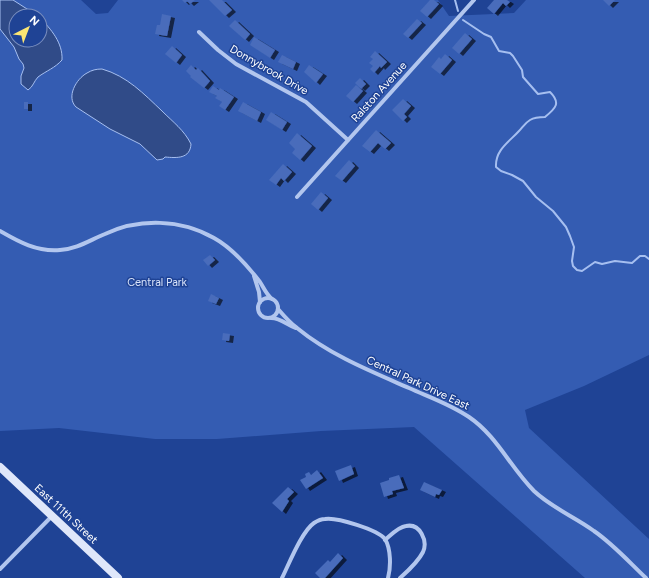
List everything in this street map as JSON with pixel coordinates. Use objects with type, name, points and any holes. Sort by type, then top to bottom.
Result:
[{"type":"main road","name":"East 111th Street","points":[[0,467],[118,578]]},
{"type":"street","name":"Ralston Avenue","points":[[297,197],[474,0]]},
{"type":"street","name":"Donnybrook Drive","points":[[199,32],[236,64],[306,102],[348,140]]},
{"type":"street","name":"Central Park Drive East","points":[[0,231],[31,247],[42,250],[60,250],[75,247],[113,230],[140,223],[171,224],[194,229],[214,238],[237,256],[260,282],[266,293],[277,303],[278,309],[297,328],[346,360],[447,405],[469,417],[495,440],[518,473],[535,491],[558,509],[596,532],[646,578]]},
{"type":"street","name":"Central Park Drive East","points":[[254,275],[259,292],[259,313],[264,317],[278,319],[297,328]]},
{"type":"street","points":[[260,303],[264,299],[272,299]]},
{"type":"street","points":[[271,318],[276,315],[278,309]]},
{"type":"street","points":[[0,569],[52,516]]},
{"type":"street","points":[[282,578],[307,529],[320,520],[331,518],[377,533],[385,540],[390,554],[390,569],[388,578]]},
{"type":"street","points":[[385,540],[396,530],[407,525],[414,527],[419,531],[424,539],[424,548],[421,556],[400,578]]},
{"type":"green space","name":"Central Park","points":[[0,0],[81,0],[96,14],[108,13],[118,0],[438,0],[449,16],[514,13],[526,0],[649,0],[649,355],[584,386],[525,410],[529,428],[649,539],[649,578],[585,578],[414,427],[321,431],[217,439],[155,439],[59,428],[0,431]]},
{"type":"shaded area","points":[[0,0],[13,0],[26,8],[8,8],[8,39],[0,29]]},
{"type":"shaded area","points":[[48,27],[56,37],[61,48],[62,60],[38,77],[28,90],[21,84],[21,76],[24,68],[14,48],[48,48]]},
{"type":"shaded area","points":[[102,69],[119,76],[135,86],[182,130],[191,144],[190,149],[185,155],[174,158],[165,157],[157,160],[140,144],[110,129],[76,107],[73,103],[72,93],[79,79],[87,73]]},
{"type":"building","points":[[182,0],[195,0],[190,4],[187,1],[185,3]]},
{"type":"building","points":[[209,0],[222,0],[232,10],[225,16]]},
{"type":"building","points":[[430,0],[434,0],[439,4],[427,17],[420,11]]},
{"type":"building","points":[[494,0],[507,0],[510,2],[506,6],[503,3],[494,14],[487,8]]},
{"type":"building","points":[[603,0],[615,0],[609,6]]},
{"type":"building","points":[[162,14],[171,16],[167,36],[155,34],[157,25],[160,25]]},
{"type":"building","points":[[417,19],[422,23],[408,38],[403,34]]},
{"type":"building","points":[[235,20],[250,34],[245,40],[229,26]]},
{"type":"building","points":[[465,33],[472,39],[459,54],[452,48]]},
{"type":"building","points":[[254,37],[275,50],[270,58],[250,45]]},
{"type":"building","points":[[172,46],[182,55],[176,63],[165,54]]},
{"type":"building","points":[[375,51],[387,62],[381,68],[380,66],[374,73],[370,69],[373,66],[369,63],[373,59],[370,57]]},
{"type":"building","points":[[445,54],[452,60],[440,74],[431,67],[439,57],[441,59]]},
{"type":"building","points":[[282,55],[296,62],[293,69],[278,62]]},
{"type":"building","points":[[191,65],[196,70],[198,68],[210,81],[204,88],[190,77],[191,76],[186,71]]},
{"type":"building","points":[[309,65],[323,74],[316,83],[304,72]]},
{"type":"building","points":[[360,78],[366,84],[361,89],[355,83]]},
{"type":"building","points":[[356,85],[363,91],[353,102],[346,96]]},
{"type":"building","points":[[213,86],[219,90],[220,88],[234,97],[225,110],[219,106],[222,102],[215,98],[217,96],[209,92]]},
{"type":"building","points":[[403,99],[411,106],[404,114],[407,117],[403,121],[392,110]]},
{"type":"building","points":[[24,102],[28,102],[28,109],[24,109]]},
{"type":"building","points":[[243,102],[261,112],[257,121],[238,111]]},
{"type":"building","points":[[271,112],[287,122],[282,130],[266,120]]},
{"type":"building","points":[[376,130],[391,143],[385,149],[378,143],[370,152],[362,146]]},
{"type":"building","points":[[297,133],[312,146],[300,160],[292,153],[295,149],[289,143]]},
{"type":"building","points":[[349,160],[355,166],[342,181],[335,176]]},
{"type":"building","points":[[283,164],[292,172],[284,181],[281,178],[276,185],[269,180]]},
{"type":"building","points":[[321,192],[328,198],[318,210],[311,204]]},
{"type":"building","points":[[210,255],[215,260],[208,266],[203,260]]},
{"type":"building","points":[[211,294],[219,298],[216,304],[208,301]]},
{"type":"building","points":[[223,333],[230,334],[229,341],[222,340]]},
{"type":"building","points":[[351,465],[354,474],[339,481],[335,471]]},
{"type":"building","points":[[317,470],[323,478],[306,489],[300,480],[306,477],[305,474],[309,472],[311,475]]},
{"type":"building","points":[[399,475],[404,488],[392,491],[393,494],[384,497],[380,483]]},
{"type":"building","points":[[424,482],[442,490],[439,495],[436,494],[435,497],[420,490]]},
{"type":"building","points":[[288,487],[294,492],[287,499],[289,501],[282,512],[272,503]]},
{"type":"building","points":[[338,553],[343,558],[325,578],[320,578],[315,573],[328,560],[330,562]]},
{"type":"waterway","points":[[455,0],[458,11]]},
{"type":"waterway","points":[[463,20],[491,37],[499,51],[510,53],[522,70],[523,77],[538,94],[550,92],[555,99],[556,105],[549,114],[545,117],[528,121],[503,147],[496,161],[496,167],[501,171],[523,181],[536,197],[553,211],[566,227],[574,247],[572,261],[573,266],[577,270],[582,271],[595,262],[602,264],[615,261],[632,263],[640,256],[645,256],[649,259]]}]
